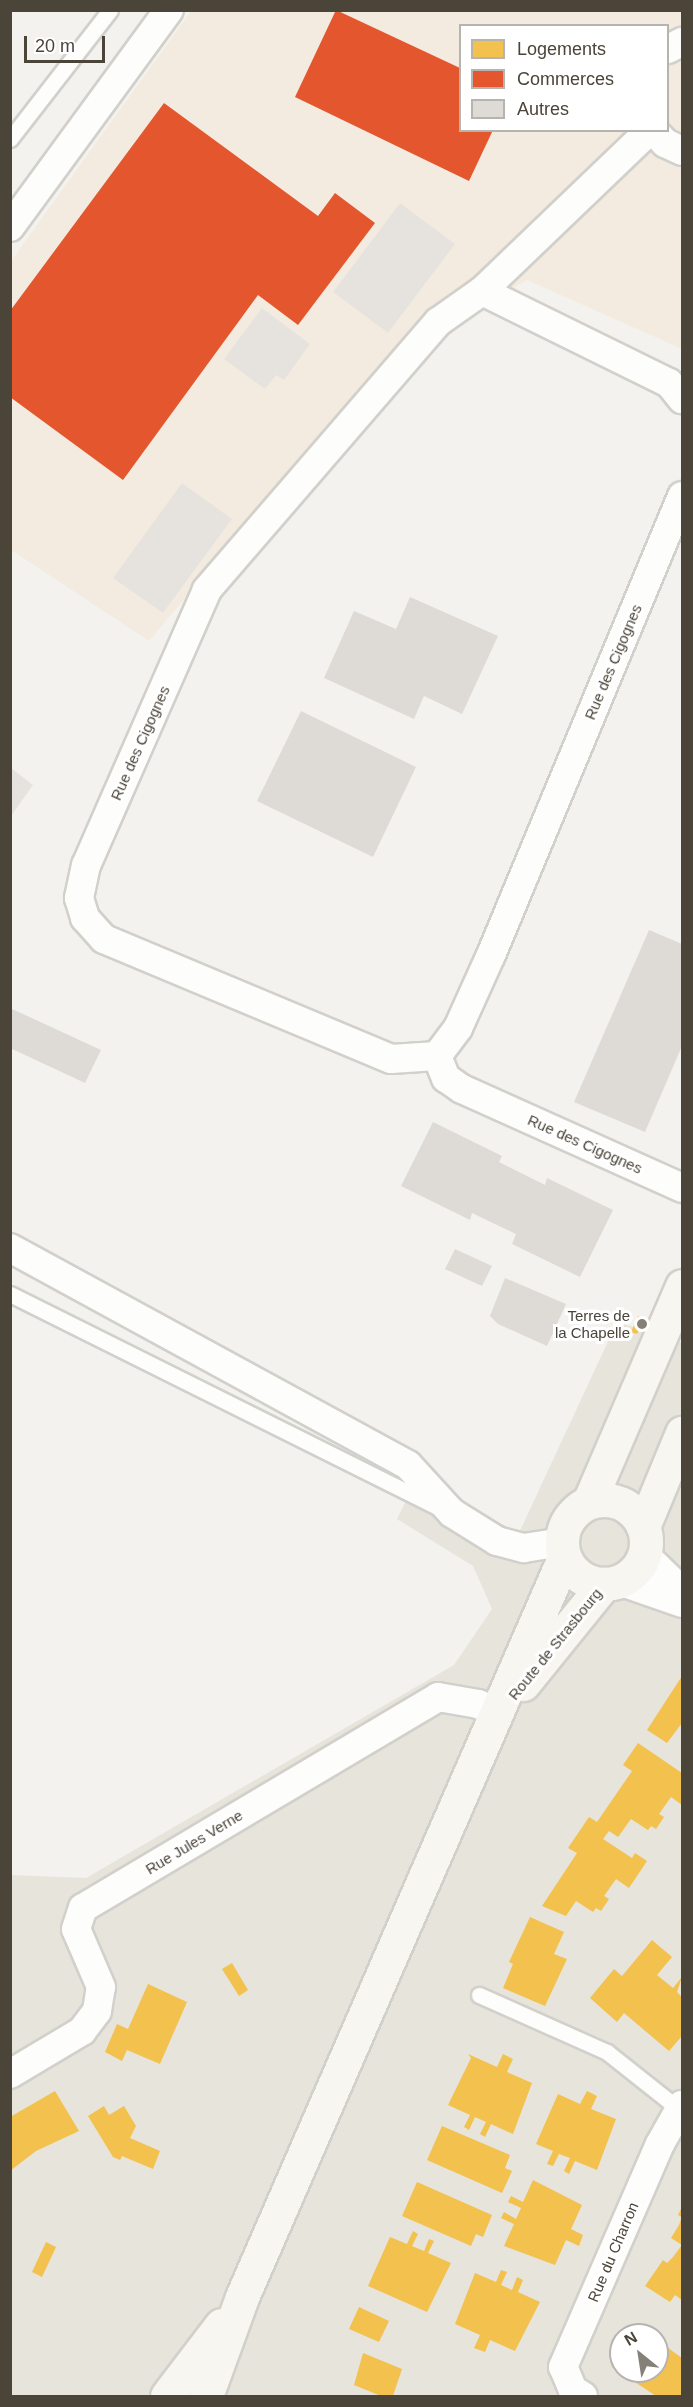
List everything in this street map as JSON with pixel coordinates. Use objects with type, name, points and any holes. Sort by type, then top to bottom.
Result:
[{"type":"main road","points":[[682,1286],[589,1502],[569,1518],[563,1550],[580,1577],[612,1583],[630,1575],[682,1433]]},
{"type":"main road","points":[[589,1502],[615,1501],[637,1515],[644,1540]]},
{"type":"main road","name":"Route de Strasbourg","points":[[499,1713],[563,1550]]},
{"type":"main road","name":"Route de Strasbourg","points":[[499,1713],[612,1583]]},
{"type":"main road","points":[[206,2397],[242,2297],[499,1713]]},
{"type":"main road","points":[[167,2397],[242,2297]]},
{"type":"street","points":[[10,227],[169,10]]},
{"type":"street","name":"Rue des Cigognes","points":[[649,132],[482,291],[438,322],[207,590],[86,865],[79,898],[85,918],[104,939],[391,1059],[437,1056],[458,1028],[491,955],[682,496]]},
{"type":"street","points":[[653,132],[665,143],[682,151]]},
{"type":"street","points":[[482,291],[669,383],[682,399]]},
{"type":"street","name":"Rue des Cigognes","points":[[437,1056],[446,1078],[462,1089],[682,1188]]},
{"type":"street","points":[[10,1248],[408,1465],[452,1513],[497,1541],[517,1546],[563,1550]]},
{"type":"street","points":[[644,1540],[682,1591]]},
{"type":"street","points":[[612,1583],[682,1603]]},
{"type":"street","name":"Rue Jules Verne","points":[[10,2074],[82,2031],[97,2011],[101,1987],[75,1929],[83,1908],[438,1697],[478,1704],[499,1713]]},
{"type":"street","name":"Rue du Charron","points":[[583,2397],[573,2390],[563,2367],[660,2144],[681,2107]]},
{"type":"lane","points":[[10,139],[110,10]]},
{"type":"lane","points":[[10,1294],[452,1513]]},
{"type":"lane","points":[[479,1995],[607,2052],[681,2107]]},
{"type":"shaded area","points":[[191,11],[682,11],[682,349],[527,280],[445,329],[285,479],[149,641],[11,550],[11,261]]},
{"type":"shaded area","points":[[400,203],[455,244],[388,333],[333,292]]},
{"type":"shaded area","points":[[262,308],[310,344],[284,380],[276,375],[265,389],[224,359]]},
{"type":"shaded area","points":[[182,483],[232,519],[163,613],[113,578]]},
{"type":"shaded area","points":[[11,768],[33,785],[11,816]]},
{"type":"shaded area","points":[[617,1322],[682,1343],[682,2396],[11,2396],[11,1875],[86,1878],[454,1665],[492,1609],[473,1566],[397,1519],[416,1480],[519,1533]]},
{"type":"building: Logements","points":[[638,1316],[644,1319],[637,1334],[631,1332]]},
{"type":"building: Logements","points":[[682,1676],[682,1723],[667,1743],[647,1730]]},
{"type":"building: Logements","points":[[638,1743],[682,1773],[682,1805],[671,1797],[659,1814],[664,1817],[656,1829],[651,1826],[648,1830],[631,1819],[618,1837],[609,1831],[603,1839],[632,1858],[635,1853],[647,1861],[629,1888],[616,1879],[604,1896],[609,1899],[601,1911],[596,1908],[593,1912],[576,1901],[566,1916],[542,1906],[577,1853],[568,1848],[589,1817],[597,1822],[632,1771],[623,1765]]},
{"type":"building: Logements","points":[[530,1917],[564,1932],[554,1954],[567,1959],[545,2006],[503,1988],[513,1964],[509,1962]]},
{"type":"building: Logements","points":[[652,1940],[672,1957],[657,1975],[673,1988],[682,1977],[677,1992],[682,1997],[682,2036],[669,2051],[624,2013],[617,2022],[590,1998],[614,1969],[622,1976]]},
{"type":"building: Logements","points":[[232,1963],[248,1990],[239,1996],[222,1969]]},
{"type":"building: Logements","points":[[148,1984],[187,2002],[160,2064],[127,2050],[122,2061],[105,2052],[117,2024],[128,2029]]},
{"type":"building: Logements","points":[[468,2054],[497,2067],[503,2054],[513,2059],[507,2072],[532,2083],[513,2134],[491,2124],[485,2137],[480,2134],[486,2122],[475,2117],[469,2130],[464,2127],[470,2115],[448,2105],[471,2058]]},
{"type":"building: Logements","points":[[55,2091],[79,2131],[36,2151],[10,2171],[10,2117]]},
{"type":"building: Logements","points":[[587,2091],[597,2096],[591,2109],[616,2119],[597,2170],[575,2161],[569,2174],[564,2171],[570,2158],[559,2154],[553,2166],[547,2164],[553,2151],[536,2144],[558,2094],[580,2104]]},
{"type":"building: Logements","points":[[104,2106],[109,2115],[124,2106],[136,2126],[130,2138],[160,2151],[153,2169],[122,2156],[120,2160],[113,2157],[88,2116]]},
{"type":"building: Logements","points":[[442,2126],[510,2155],[505,2168],[512,2171],[502,2193],[427,2160]]},
{"type":"building: Logements","points":[[533,2180],[582,2205],[571,2229],[583,2235],[579,2246],[566,2240],[555,2265],[504,2246],[514,2224],[501,2218],[504,2212],[516,2219],[521,2208],[508,2202],[511,2196],[523,2202]]},
{"type":"building: Logements","points":[[417,2182],[492,2215],[483,2237],[476,2234],[471,2246],[402,2216]]},
{"type":"building: Logements","points":[[682,2217],[682,2245],[671,2238]]},
{"type":"building: Logements","points":[[413,2231],[418,2234],[412,2246],[424,2251],[429,2239],[434,2241],[428,2253],[451,2263],[427,2312],[368,2286],[390,2237],[407,2244]]},
{"type":"building: Logements","points":[[46,2242],[56,2247],[42,2277],[32,2272]]},
{"type":"building: Logements","points":[[682,2245],[682,2300],[675,2295],[670,2302],[645,2286],[663,2260],[667,2263]]},
{"type":"building: Logements","points":[[501,2270],[507,2272],[501,2285],[512,2290],[517,2277],[523,2280],[518,2292],[540,2302],[515,2351],[490,2340],[485,2352],[474,2348],[480,2335],[455,2324],[475,2273],[496,2282]]},
{"type":"building: Logements","points":[[359,2307],[389,2321],[379,2342],[349,2329]]},
{"type":"building: Logements","points":[[669,2349],[682,2358],[682,2396],[656,2396],[636,2383],[669,2383]]},
{"type":"building: Logements","points":[[363,2353],[402,2369],[393,2396],[381,2396],[354,2385]]},
{"type":"building: Commerces","points":[[336,10],[459,68],[459,132],[492,132],[469,181],[295,97]]},
{"type":"building: Commerces","points":[[164,103],[318,216],[335,193],[375,223],[298,325],[258,295],[123,480],[10,397],[10,311]]},
{"type":"building: Autres","points":[[410,597],[498,636],[462,714],[424,696],[414,719],[324,678],[354,611],[396,629]]},
{"type":"building: Autres","points":[[301,711],[416,767],[373,857],[257,801]]},
{"type":"building: Autres","points":[[649,930],[682,944],[682,1046],[645,1132],[574,1102]]},
{"type":"building: Autres","points":[[10,1008],[101,1050],[85,1083],[10,1048]]},
{"type":"building: Autres","points":[[433,1122],[502,1156],[499,1162],[545,1185],[547,1178],[613,1210],[580,1277],[512,1244],[516,1234],[472,1213],[470,1220],[401,1186]]},
{"type":"building: Autres","points":[[455,1249],[492,1266],[482,1286],[445,1269]]},
{"type":"building: Autres","points":[[505,1278],[566,1304],[547,1346],[498,1324],[490,1316]]},
{"type":"place","name":"Terres de la Chapelle","points":[[642,1324]]}]
